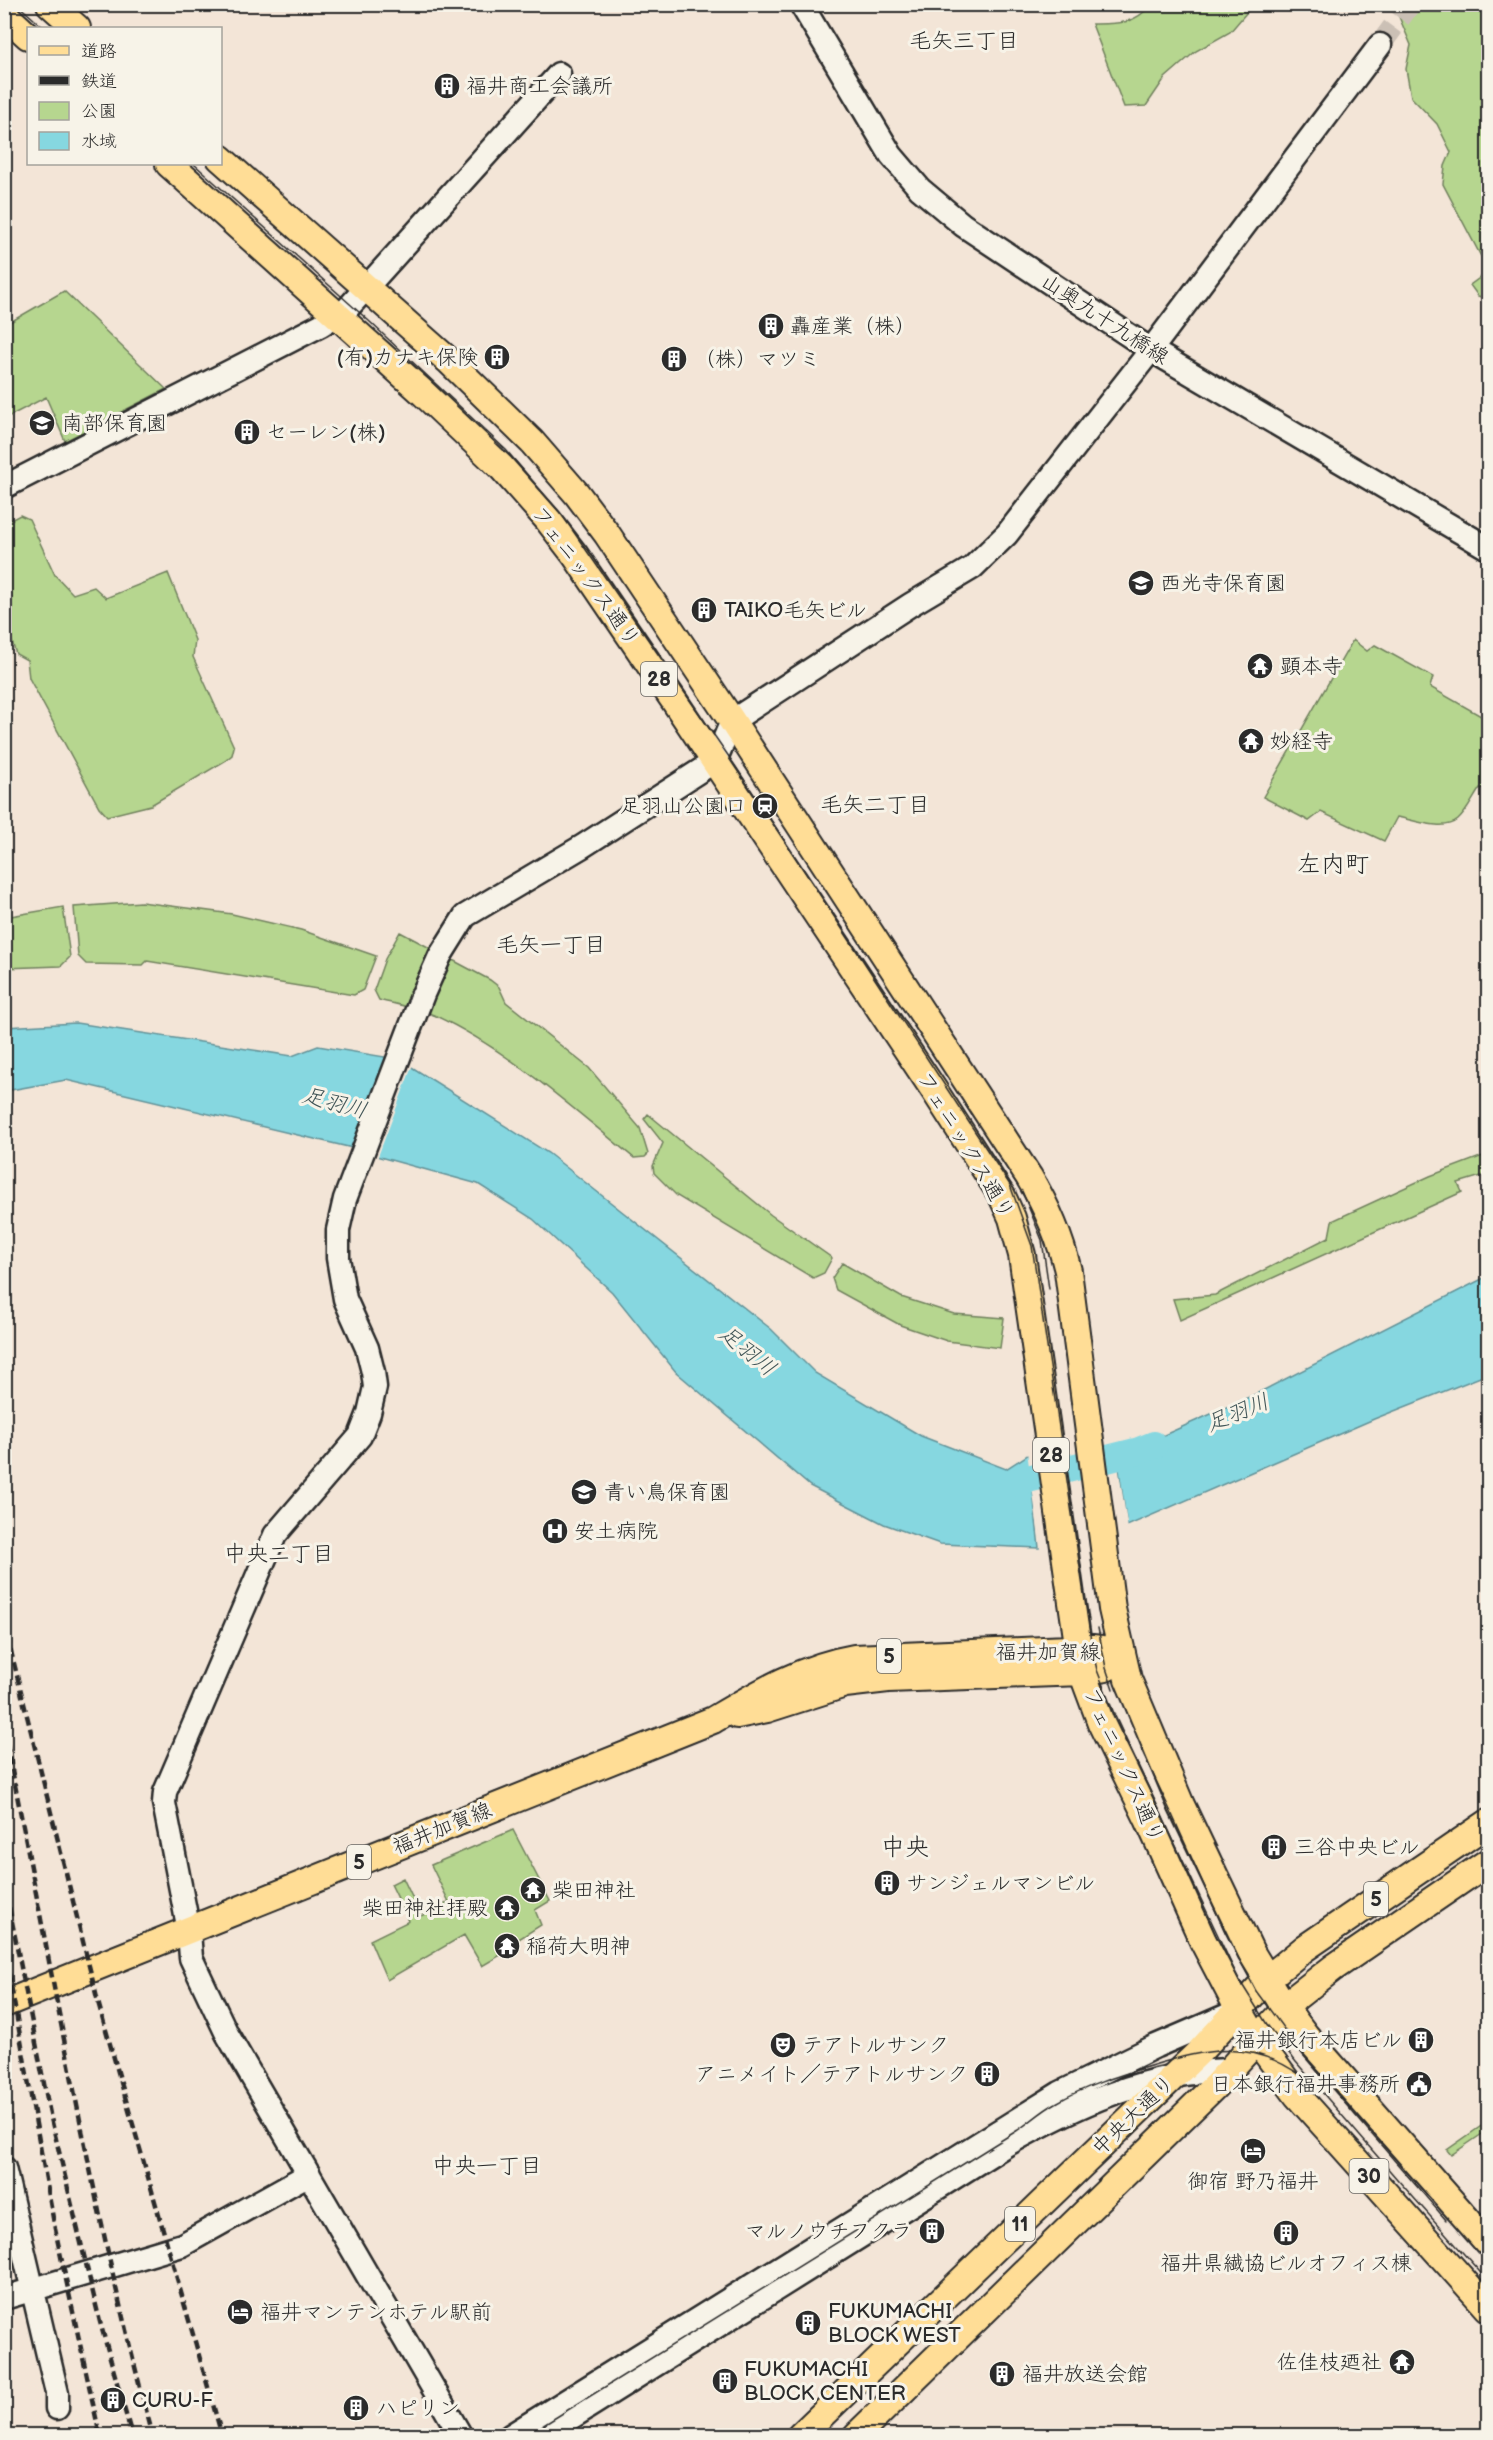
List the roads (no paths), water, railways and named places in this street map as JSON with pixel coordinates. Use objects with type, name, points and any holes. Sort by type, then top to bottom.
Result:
[{"type":"main road","points":[[50,4],[76,27]]},
{"type":"main road","points":[[4,14],[27,35]]},
{"type":"main road","name":"フェニックス通り","points":[[222,160],[449,361],[556,468],[607,534],[732,721],[1029,1177],[1059,1238],[1070,1287],[1112,1609],[1122,1657],[1137,1703],[1237,1925],[1285,2008],[1488,2243]]},
{"type":"main road","name":"フェニックス通り","points":[[170,165],[339,314],[502,468],[533,502],[574,555],[715,761],[1002,1196],[1017,1236],[1028,1287],[1074,1623],[1081,1660],[1101,1723],[1203,1941],[1256,2039],[1298,2095],[1488,2308]]},
{"type":"main road","name":"福井加賀線","points":[[4,2004],[713,1720],[767,1708],[845,1684],[1081,1660],[1102,1648],[1122,1657]]},
{"type":"main road","name":"中央大通り","points":[[800,2436],[1172,2076],[1267,1979],[1305,1948],[1488,1823]]},
{"type":"main road","name":"中央大通り","points":[[856,2436],[1165,2136],[1285,2008],[1333,1968],[1488,1862]]},
{"type":"main road","points":[[1228,2070],[1265,2075],[1298,2095]]},
{"type":"street","name":"山奥九十九橋線","points":[[801,4],[891,155],[920,189],[980,237],[1151,350],[1488,548]]},
{"type":"street","points":[[461,2436],[227,2034],[195,1970],[164,1803],[165,1792],[275,1535],[360,1436],[369,1413],[375,1387],[373,1372],[367,1348],[345,1299],[338,1258],[338,1230],[345,1199],[423,994],[440,956],[465,916],[583,846],[715,761],[732,721],[910,605],[972,568],[1007,534],[1151,350],[1380,45]]},
{"type":"street","points":[[4,488],[339,314],[366,289],[559,74]]},
{"type":"street","points":[[510,2436],[1060,2093],[1156,2046],[1239,2010]]},
{"type":"street","points":[[542,2436],[1042,2124],[1086,2104],[1130,2088],[1172,2076],[1228,2070]]},
{"type":"street","points":[[4,2168],[57,2392],[57,2408]]},
{"type":"street","points":[[4,2298],[182,2245],[309,2174]]},
{"type":"water","points":[[76,1023],[292,1056],[318,1046],[391,1058],[357,1149],[66,1080],[5,1091],[5,1027]]},
{"type":"water","points":[[410,1066],[548,1153],[771,1329],[815,1373],[921,1436],[1006,1469],[1029,1454],[1039,1548],[940,1544],[884,1524],[810,1486],[676,1372],[612,1292],[533,1219],[478,1184],[376,1156]]},
{"type":"water","points":[[1488,1276],[1488,1374],[1374,1419],[1127,1526],[1117,1456],[1256,1394]]},
{"type":"waterway","name":"足羽川","points":[[993,1483],[1004,1485],[1139,1451],[1154,1445]]},
{"type":"tunnel","points":[[1380,45],[1410,4]]},
{"type":"tram line","points":[[17,4],[43,27]]},
{"type":"tram line","points":[[195,165],[369,321],[506,450],[562,515],[736,767],[1010,1185],[1032,1246],[1092,1648],[1097,1670],[1115,1716],[1238,1978],[1268,2026],[1296,2062],[1488,2281]]},
{"type":"tram line","points":[[1022,1191],[1042,1240],[1049,1289]]},
{"type":"tram line","points":[[1098,1628],[1113,1689]]},
{"type":"tram line","points":[[1141,1749],[1225,1932],[1256,1991],[1303,2055],[1446,2220]]},
{"type":"tram line","points":[[526,2436],[1078,2091],[1171,2060],[1228,2050],[1265,2056],[1303,2077]]},
{"type":"railway","points":[[4,1623],[98,2002],[222,2436]]},
{"type":"railway","points":[[4,1730],[91,2173],[130,2349],[153,2436]]},
{"type":"railway","points":[[4,1881],[50,2114],[100,2322],[132,2436]]},
{"type":"railway","points":[[4,1947],[55,2229],[100,2436]]},
{"type":"place","name":"福井商工会議所","points":[[447,86]]},
{"type":"place","name":"轟産業（株）","points":[[771,326]]},
{"type":"place","name":"(有)カナキ保険","points":[[497,357]]},
{"type":"place","name":"（株）マツミ","points":[[674,359]]},
{"type":"place","name":"南部保育園","points":[[42,423]]},
{"type":"place","name":"セーレン(株)","points":[[247,432]]},
{"type":"place","name":"西光寺保育園","points":[[1141,583]]},
{"type":"place","name":"TAIKO毛矢ビル","points":[[704,610]]},
{"type":"place","name":"顕本寺","points":[[1260,666]]},
{"type":"place","name":"妙経寺","points":[[1251,741]]},
{"type":"place","name":"足羽山公園口","points":[[765,806]]},
{"type":"place","name":"青い鳥保育園","points":[[584,1492]]},
{"type":"place","name":"安土病院","points":[[555,1531]]},
{"type":"place","name":"三谷中央ビル","points":[[1274,1847]]},
{"type":"place","name":"サンジェルマンビル","points":[[887,1883]]},
{"type":"place","name":"柴田神社","points":[[533,1890]]},
{"type":"place","name":"柴田神社拝殿","points":[[507,1908]]},
{"type":"place","name":"稲荷大明神","points":[[507,1946]]},
{"type":"place","name":"福井銀行本店ビル","points":[[1421,2040]]},
{"type":"place","name":"テアトルサンク","points":[[783,2045]]},
{"type":"place","name":"アニメイト／テアトルサンク","points":[[987,2074]]},
{"type":"place","name":"日本銀行福井事務所","points":[[1419,2084]]},
{"type":"place","name":"御宿 野乃福井","points":[[1253,2151]]},
{"type":"place","name":"マルノウチフクラ","points":[[932,2231]]},
{"type":"place","name":"福井県繊協ビルオフィス棟","points":[[1286,2233]]},
{"type":"place","name":"福井マンテンホテル駅前","points":[[240,2312]]},
{"type":"place","name":"FUKUMACHI BLOCK WEST","points":[[808,2323]]},
{"type":"place","name":"佐佳枝廼社","points":[[1402,2362]]},
{"type":"place","name":"福井放送会館","points":[[1002,2374]]},
{"type":"place","name":"FUKUMACHI BLOCK CENTER","points":[[725,2381]]},
{"type":"place","name":"CURU-F","points":[[113,2400]]},
{"type":"place","name":"ハピリン","points":[[356,2408]]},
{"type":"district","name":"毛矢三丁目","points":[[964,40]]},
{"type":"district","name":"毛矢二丁目","points":[[875,804]]},
{"type":"district","name":"左内町","points":[[1333,864]]},
{"type":"district","name":"毛矢一丁目","points":[[551,944]]},
{"type":"district","name":"中央二丁目","points":[[279,1553]]},
{"type":"district","name":"中央","points":[[905,1847]]},
{"type":"district","name":"中央一丁目","points":[[487,2165]]}]
